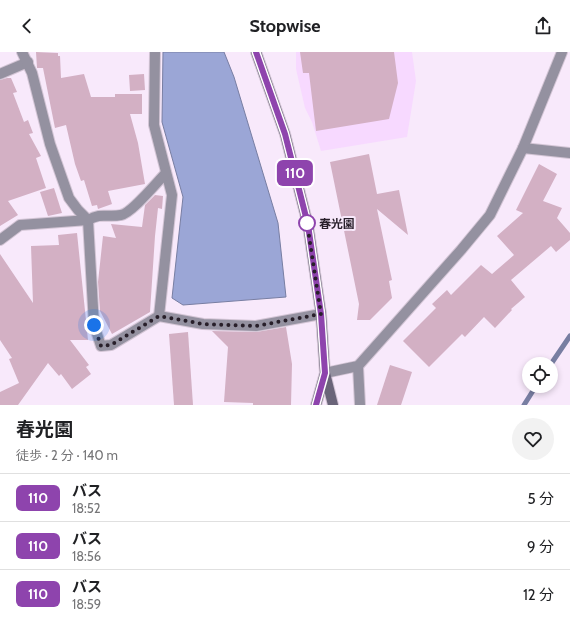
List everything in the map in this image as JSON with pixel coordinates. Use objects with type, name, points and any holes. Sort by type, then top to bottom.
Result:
[{"type":"main road","points":[[256,52],[285,134],[308,225],[321,314],[325,373],[333,405]]},
{"type":"main road","points":[[316,405],[325,373]]},
{"type":"street","points":[[22,52],[32,73],[50,144],[69,198],[88,220],[94,325],[101,346],[111,345],[159,316],[203,324],[256,326],[321,314]]},
{"type":"street","points":[[154,52],[154,125],[172,195],[159,316]]},
{"type":"street","points":[[325,373],[358,366],[462,250],[490,215],[523,148],[562,52]]},
{"type":"street","points":[[0,74],[28,62]]},
{"type":"street","points":[[523,148],[565,153]]},
{"type":"street","points":[[0,240],[20,225],[88,220],[96,216],[122,215],[130,210],[166,173]]},
{"type":"street","points":[[358,366],[360,405]]},
{"type":"shaded area","points":[[296,52],[412,52],[416,81],[407,137],[321,151],[312,122],[305,108],[296,69]]},
{"type":"water","points":[[163,52],[224,52],[234,77],[278,223],[286,297],[183,305],[172,298],[183,197],[162,122]]},
{"type":"building","points":[[36,52],[58,53],[58,56],[60,56],[61,78],[84,74],[91,97],[115,97],[115,94],[142,94],[142,114],[130,114],[138,143],[145,184],[108,191],[112,204],[98,209],[97,205],[92,206],[84,180],[81,181],[75,164],[66,125],[55,128],[43,68],[37,68]]},
{"type":"building","points":[[300,52],[394,52],[398,83],[389,119],[316,131],[309,73],[303,73]]},
{"type":"building","points":[[144,74],[145,90],[130,91],[129,75]]},
{"type":"building","points":[[11,78],[17,92],[13,93],[24,122],[28,120],[33,133],[29,134],[41,156],[36,158],[46,188],[8,201],[18,215],[0,226],[0,80]]},
{"type":"building","points":[[369,154],[377,194],[399,190],[408,235],[377,209],[392,280],[389,281],[392,298],[370,320],[357,320],[359,304],[330,162]]},
{"type":"building","points":[[539,164],[557,174],[543,201],[562,208],[557,218],[570,233],[570,240],[556,252],[551,246],[511,280],[525,297],[511,309],[512,310],[495,328],[484,317],[465,337],[462,334],[429,367],[403,341],[436,308],[432,304],[447,290],[451,295],[481,265],[492,274],[514,255],[497,236],[523,213],[516,210]]},
{"type":"building","points":[[54,188],[62,213],[48,216],[40,192]]},
{"type":"building","points":[[155,195],[163,196],[162,209],[158,208],[150,312],[112,334],[100,311],[98,282],[103,236],[116,238],[111,224],[142,227],[145,205]]},
{"type":"building","points":[[77,233],[88,340],[70,340],[89,365],[86,367],[91,374],[72,389],[61,374],[59,376],[48,363],[18,405],[0,405],[0,392],[19,383],[9,359],[12,358],[0,340],[0,254],[33,303],[31,246],[59,245],[58,235]]},
{"type":"building","points":[[286,327],[292,364],[291,405],[253,405],[253,403],[224,402],[228,347],[212,331],[256,332]]},
{"type":"building","points":[[188,332],[193,405],[174,405],[169,334]]},
{"type":"building","points":[[390,365],[412,372],[401,405],[377,405]]},
{"type":"waterway","points":[[556,357],[570,336]]},
{"type":"waterway","points":[[524,405],[532,393]]},
{"type":"bus line","name":"110","points":[[256,52],[285,134],[308,225],[321,314],[325,373],[316,405]]},
{"type":"place","name":"春光園","points":[[307,223]]},
{"type":"route","points":[[94,325],[101,346],[111,345],[159,316],[203,324],[256,326],[321,314],[307,223]]}]
